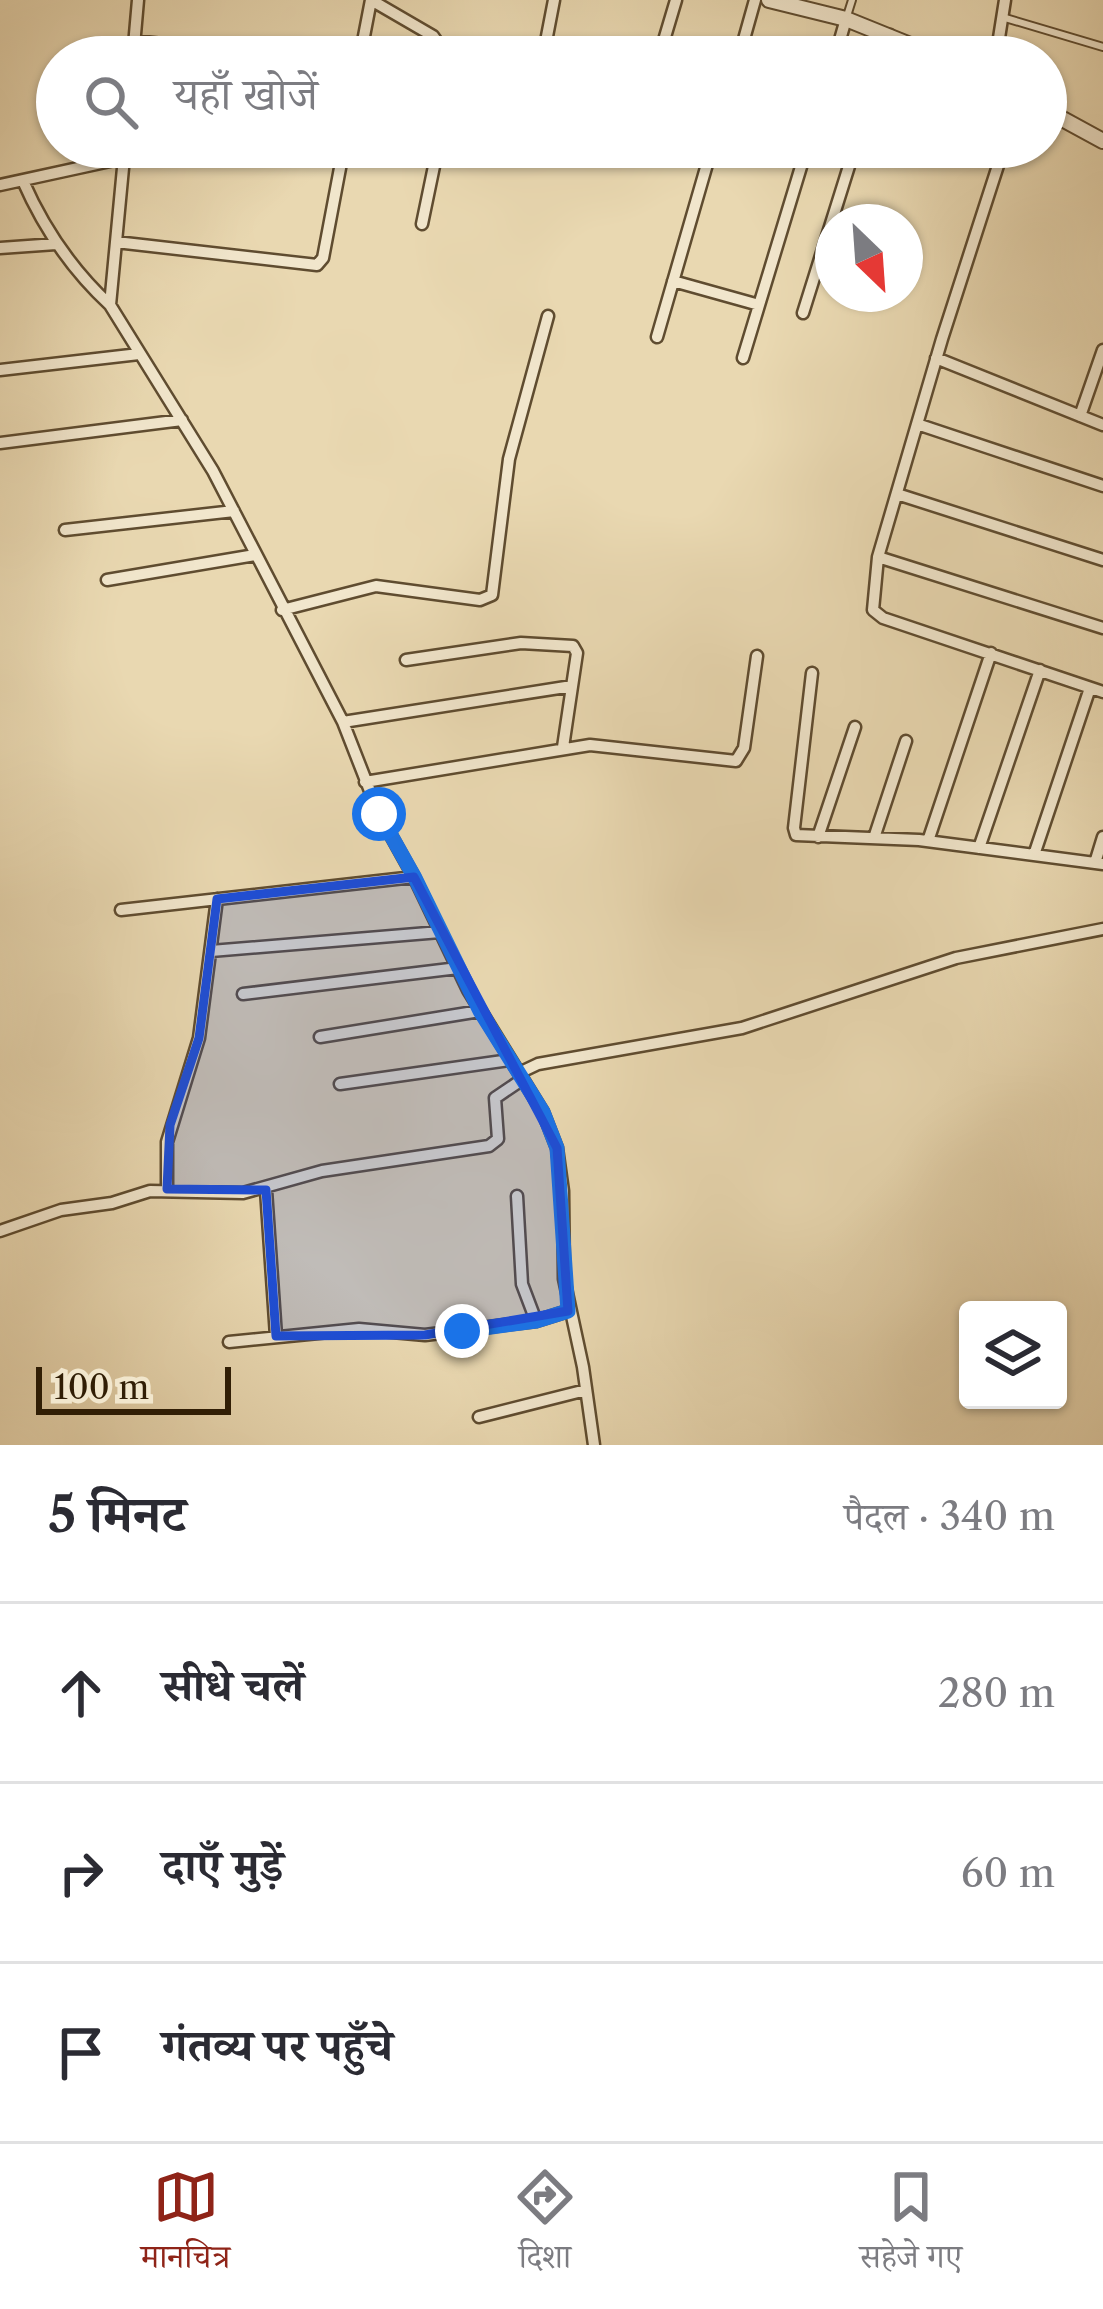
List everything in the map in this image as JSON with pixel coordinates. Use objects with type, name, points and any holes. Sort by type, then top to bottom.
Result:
[{"type":"street","points":[[135,36],[138,0]]},
{"type":"street","points":[[364,36],[371,0],[434,36]]},
{"type":"street","points":[[547,36],[554,0]]},
{"type":"street","points":[[665,36],[676,0]]},
{"type":"street","points":[[745,36],[755,0]]},
{"type":"street","points":[[769,0],[890,35]]},
{"type":"street","points":[[999,36],[1005,0]]},
{"type":"street","points":[[842,36],[847,19]]},
{"type":"street","points":[[1067,121],[1103,141]]},
{"type":"street","points":[[0,185],[69,168]]},
{"type":"street","points":[[110,305],[123,168]]},
{"type":"street","points":[[116,242],[317,265],[323,258],[340,168]]},
{"type":"street","points":[[422,224],[434,168]]},
{"type":"street","points":[[657,337],[706,168]]},
{"type":"street","points":[[743,358],[802,168]]},
{"type":"street","points":[[803,313],[848,168]]},
{"type":"street","points":[[997,168],[878,557],[872,604],[876,615],[1097,690],[1034,855]]},
{"type":"street","points":[[23,181],[56,244],[110,305],[234,511],[343,722],[365,782],[480,1011],[543,1112],[557,1148],[568,1311],[594,1445]]},
{"type":"street","points":[[0,248],[56,244]]},
{"type":"street","points":[[673,280],[760,304]]},
{"type":"street","points":[[283,610],[376,586],[480,600],[492,595],[509,459],[548,316]]},
{"type":"street","points":[[1080,416],[1103,350]]},
{"type":"street","points":[[0,370],[140,354]]},
{"type":"street","points":[[936,358],[1103,425]]},
{"type":"street","points":[[0,443],[182,419]]},
{"type":"street","points":[[917,424],[1103,486]]},
{"type":"street","points":[[897,494],[1103,560]]},
{"type":"street","points":[[65,530],[234,511]]},
{"type":"street","points":[[107,580],[254,555]]},
{"type":"street","points":[[878,557],[1103,628]]},
{"type":"street","points":[[406,660],[521,643],[574,646],[577,653],[563,747]]},
{"type":"street","points":[[928,841],[991,653]]},
{"type":"street","points":[[365,782],[590,745],[736,761],[744,748],[757,656]]},
{"type":"street","points":[[979,848],[1040,670]]},
{"type":"street","points":[[812,673],[794,832],[928,841],[1099,863],[1103,837]]},
{"type":"street","points":[[343,722],[572,686]]},
{"type":"street","points":[[818,837],[856,727]]},
{"type":"street","points":[[874,838],[906,741]]},
{"type":"street","points":[[121,910],[415,878]]},
{"type":"street","points":[[167,1189],[170,1125],[199,1038],[217,899]]},
{"type":"street","points":[[0,1232],[61,1210],[167,1189],[266,1190],[322,1171],[496,1143],[495,1098],[538,1064],[742,1028],[956,958],[1103,929]]},
{"type":"street","points":[[211,951],[440,932]]},
{"type":"street","points":[[243,994],[458,968]]},
{"type":"street","points":[[320,1037],[480,1011]]},
{"type":"street","points":[[340,1084],[510,1060]]},
{"type":"street","points":[[266,1190],[277,1336]]},
{"type":"street","points":[[517,1196],[522,1284],[536,1321]]},
{"type":"street","points":[[229,1342],[359,1329],[425,1335],[536,1321],[568,1311]]},
{"type":"street","points":[[479,1417],[586,1390]]},
{"type":"lane","points":[[847,19],[851,0]]},
{"type":"lane","points":[[1002,17],[1066,36]]},
{"type":"lane","points":[[1067,36],[1103,47]]},
{"type":"highlighted area","points":[[414,877],[557,1148],[568,1311],[425,1335],[276,1336],[266,1190],[167,1189],[170,1125],[199,1038],[217,899]]},
{"type":"route","points":[[379,814],[494,1038],[543,1112],[557,1148],[568,1311],[536,1321],[462,1331]]}]
